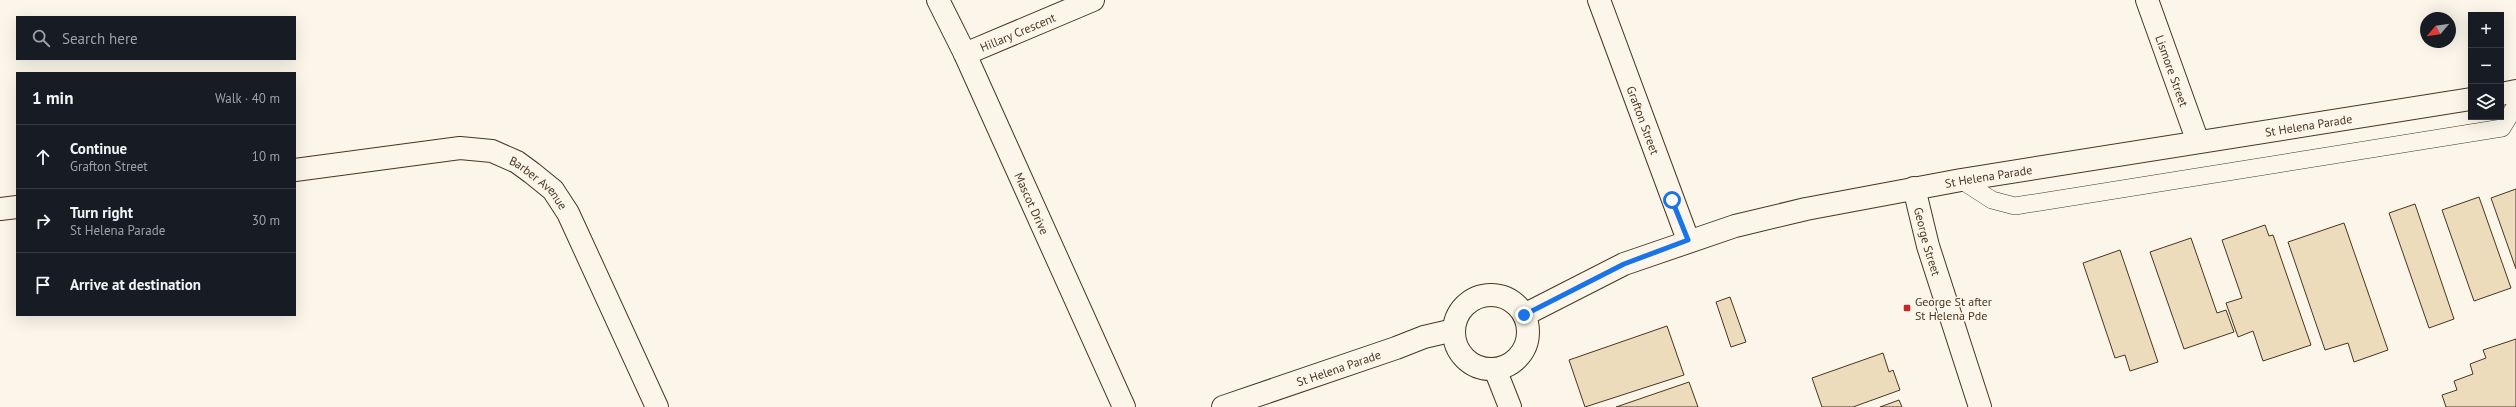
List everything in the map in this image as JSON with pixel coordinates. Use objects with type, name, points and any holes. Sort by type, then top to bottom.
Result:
[{"type":"street","name":"Mascot Drive","points":[[938,0],[965,54],[1124,407]]},
{"type":"street","name":"Hillary Crescent","points":[[965,54],[1093,0]]},
{"type":"street","name":"Grafton Street","points":[[1599,0],[1688,240]]},
{"type":"street","name":"Lismore Street","points":[[2147,0],[2198,142]]},
{"type":"street","points":[[2504,94],[2516,92]]},
{"type":"street","name":"St Helena Parade","points":[[1524,315],[1624,264],[1688,240],[1756,221],[1914,188],[2468,99]]},
{"type":"street","name":"Barber Avenue","points":[[296,170],[460,148],[492,151],[517,162],[553,190],[568,213],[658,407]]},
{"type":"street","name":"George Street","points":[[1914,188],[1928,246],[1980,407]]},
{"type":"street","points":[[0,209],[16,207]]},
{"type":"street","points":[[1495,295],[1507,299],[1517,306],[1524,315],[1527,339],[1524,350],[1516,359],[1507,365],[1495,369],[1483,368],[1471,363],[1461,355],[1456,343],[1454,330],[1456,318],[1462,308],[1472,300],[1483,296],[1495,295]]},
{"type":"street","name":"St Helena Parade","points":[[1223,407],[1396,348],[1424,336],[1454,330]]},
{"type":"street","points":[[1495,369],[1510,407]]},
{"type":"lane","points":[[1961,180],[1992,200],[2015,206],[2502,128],[2516,105]]},
{"type":"building","points":[[2516,189],[2516,269],[2491,198]]},
{"type":"building","points":[[2479,197],[2511,288],[2474,301],[2442,210]]},
{"type":"building","points":[[2415,204],[2454,319],[2429,328],[2389,213]]},
{"type":"building","points":[[2344,223],[2388,350],[2354,362],[2348,343],[2325,350],[2288,242]]},
{"type":"building","points":[[2265,225],[2269,236],[2273,235],[2311,345],[2263,361],[2253,331],[2238,337],[2226,303],[2242,298],[2222,240]]},
{"type":"building","points":[[2191,238],[2217,313],[2226,310],[2234,332],[2184,349],[2150,252]]},
{"type":"building","points":[[2120,250],[2158,362],[2130,371],[2125,355],[2115,358],[2083,263]]},
{"type":"building","points":[[1730,297],[1746,342],[1731,347],[1716,302]]},
{"type":"building","points":[[1667,326],[1684,375],[1585,407],[1569,360]]},
{"type":"building","points":[[2516,339],[2516,407],[2446,407],[2442,395],[2457,390],[2454,381],[2473,374],[2470,364],[2486,358],[2483,350]]},
{"type":"building","points":[[1883,353],[1889,372],[1893,370],[1900,390],[1853,407],[1822,407],[1812,378]]},
{"type":"building","points":[[1689,382],[1698,407],[1616,407]]},
{"type":"building","points":[[1899,400],[1902,407],[1880,407]]},
{"type":"place","name":"George St after St Helena Pde","points":[[1907,308]]},
{"type":"route","points":[[1524,315],[1624,264],[1688,240],[1672,200]]}]
